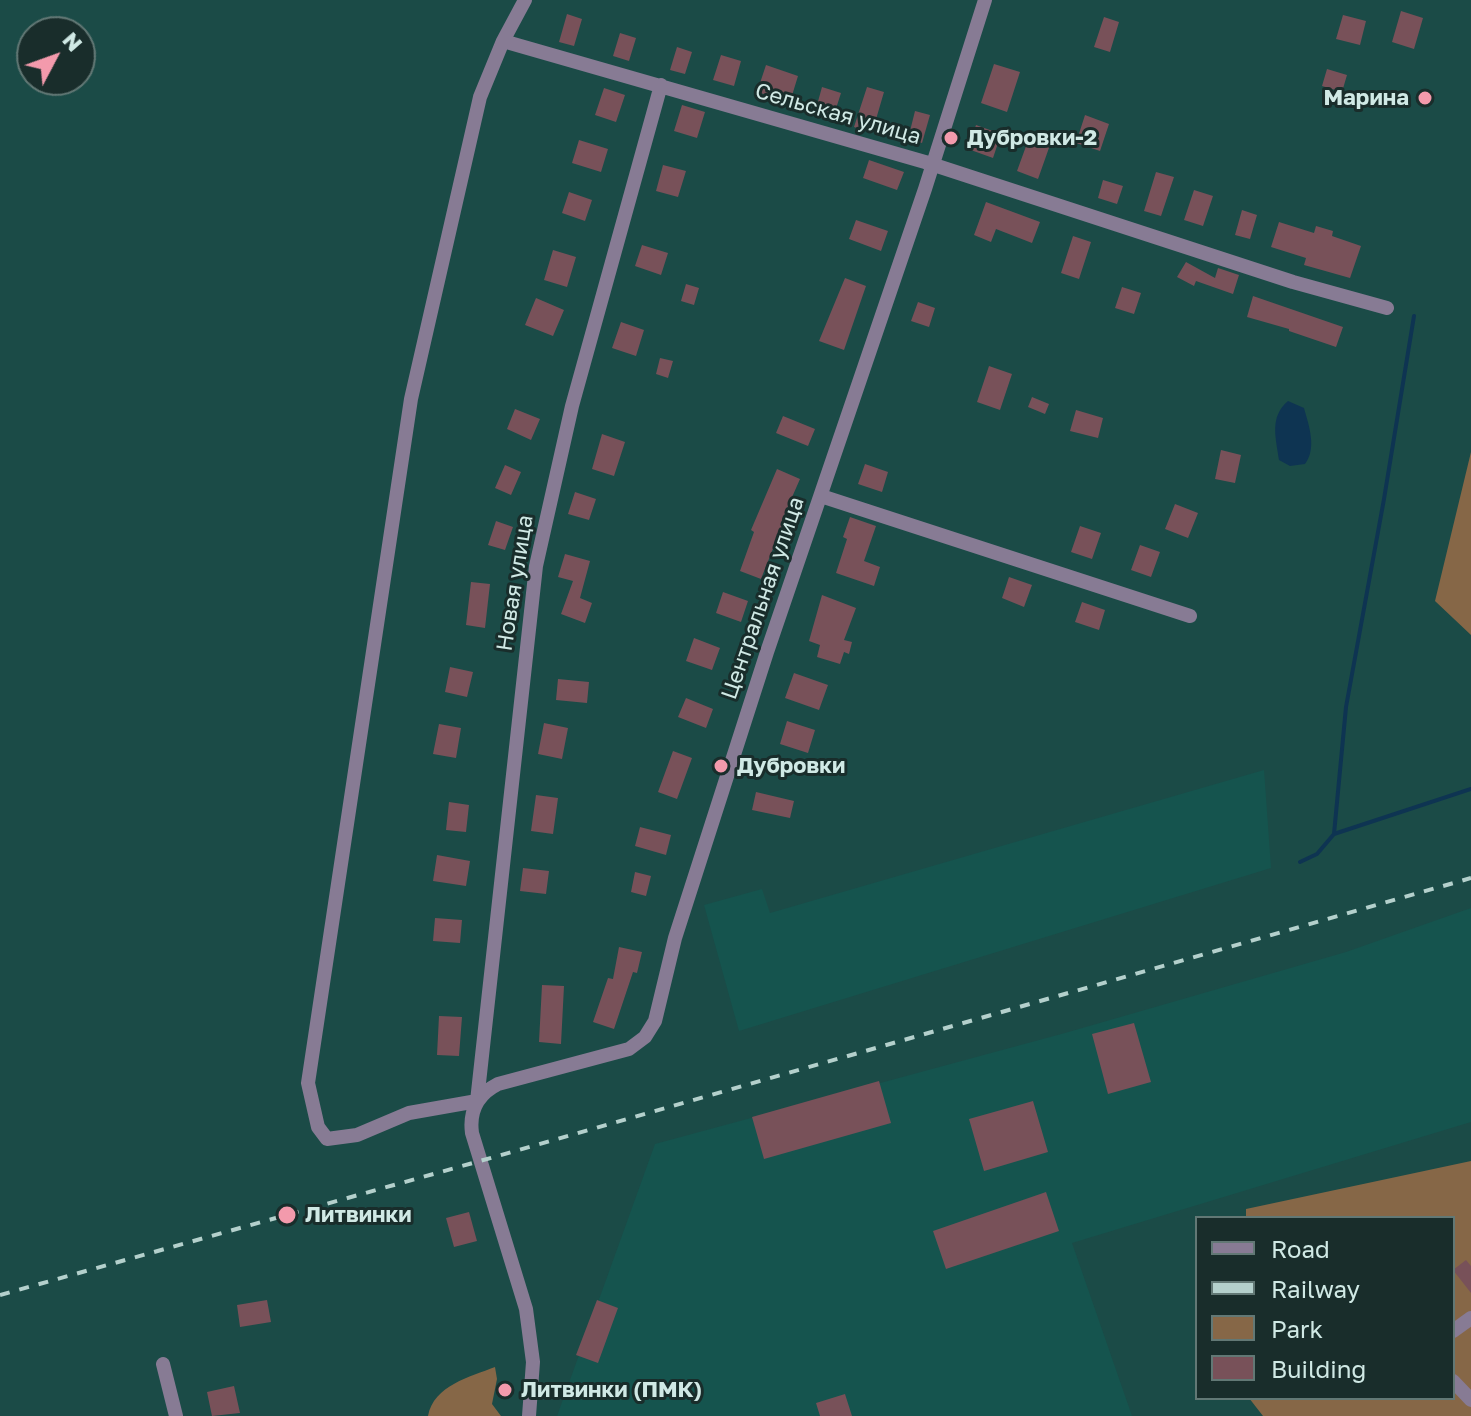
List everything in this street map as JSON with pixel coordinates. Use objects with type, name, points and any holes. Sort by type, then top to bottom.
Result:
[{"type":"street","points":[[477,1101],[409,1113],[357,1135],[327,1139],[318,1127],[308,1083],[411,399],[480,97],[503,41],[525,0]]},
{"type":"street","name":"Центральная улица","points":[[477,1101],[498,1084],[626,1051],[640,1042],[651,1028],[675,938],[767,652],[933,165],[985,0]]},
{"type":"street","name":"Сельская улица","points":[[503,41],[933,165],[1293,282],[1387,308]]},
{"type":"street","name":"Новая улица","points":[[529,1416],[533,1377],[529,1328],[472,1133],[471,1120],[477,1101],[536,566],[572,406],[661,85]]},
{"type":"street","points":[[821,496],[1190,616]]},
{"type":"street","points":[[163,1364],[176,1416]]},
{"type":"street","points":[[1455,1383],[1471,1400]]},
{"type":"shaded area","points":[[1264,770],[1271,868],[739,1031],[704,905],[762,889],[770,913]]},
{"type":"shaded area","points":[[1471,908],[1471,1122],[1072,1243],[1132,1416],[557,1416],[655,1144],[1065,1033],[1346,952]]},
{"type":"green space","points":[[1471,452],[1471,635],[1435,601]]},
{"type":"green space","points":[[1471,1161],[1471,1416],[1263,1416],[1251,1400],[1455,1400],[1455,1216],[1246,1216],[1246,1209]]},
{"type":"green space","points":[[495,1367],[497,1379],[492,1404],[501,1416],[428,1416],[437,1397],[445,1390]]},
{"type":"water","points":[[1288,401],[1304,408],[1308,422],[1311,451],[1305,464],[1290,466],[1279,460],[1276,421]]},
{"type":"building","points":[[1401,11],[1423,18],[1414,49],[1392,42]]},
{"type":"building","points":[[567,14],[582,19],[574,46],[559,42]]},
{"type":"building","points":[[1343,15],[1366,21],[1360,45],[1336,39]]},
{"type":"building","points":[[1104,17],[1119,22],[1110,52],[1094,47]]},
{"type":"building","points":[[620,33],[636,38],[629,61],[613,56]]},
{"type":"building","points":[[677,47],[692,52],[685,74],[670,70]]},
{"type":"building","points":[[721,55],[741,61],[734,86],[713,80]]},
{"type":"building","points":[[994,64],[1020,72],[1007,112],[981,103]]},
{"type":"building","points":[[766,65],[798,76],[790,102],[757,92]]},
{"type":"building","points":[[1327,69],[1347,75],[1342,92],[1322,86]]},
{"type":"building","points":[[822,87],[841,93],[832,121],[814,116]]},
{"type":"building","points":[[867,87],[884,92],[872,133],[854,127]]},
{"type":"building","points":[[604,88],[625,95],[616,122],[595,115]]},
{"type":"building","points":[[682,105],[705,112],[697,138],[674,131]]},
{"type":"building","points":[[915,111],[930,115],[922,143],[908,139]]},
{"type":"building","points":[[1085,115],[1109,124],[1100,151],[1076,143]]},
{"type":"building","points":[[976,125],[1001,134],[993,158],[968,149]]},
{"type":"building","points":[[1029,138],[1050,145],[1038,179],[1017,171]]},
{"type":"building","points":[[579,140],[608,149],[601,172],[572,163]]},
{"type":"building","points":[[869,160],[904,172],[897,190],[863,178]]},
{"type":"building","points":[[663,165],[686,171],[678,197],[656,191]]},
{"type":"building","points":[[1156,172],[1174,177],[1161,216],[1144,211]]},
{"type":"building","points":[[1103,180],[1123,186],[1117,204],[1098,198]]},
{"type":"building","points":[[1194,190],[1213,196],[1203,226],[1184,220]]},
{"type":"building","points":[[569,192],[592,200],[585,221],[562,213]]},
{"type":"building","points":[[986,202],[1040,222],[1032,243],[996,229],[991,242],[974,235]]},
{"type":"building","points":[[1242,210],[1257,215],[1250,239],[1235,235]]},
{"type":"building","points":[[856,220],[888,231],[881,251],[849,239]]},
{"type":"building","points":[[1279,222],[1314,233],[1316,226],[1333,231],[1332,236],[1361,246],[1350,278],[1304,265],[1306,258],[1271,247]]},
{"type":"building","points":[[1073,236],[1091,242],[1079,279],[1061,273]]},
{"type":"building","points":[[642,245],[668,253],[661,275],[635,266]]},
{"type":"building","points":[[553,250],[576,257],[567,287],[544,280]]},
{"type":"building","points":[[1186,262],[1215,278],[1218,268],[1239,275],[1233,294],[1196,281],[1194,286],[1177,277]]},
{"type":"building","points":[[845,278],[866,286],[844,350],[819,341]]},
{"type":"building","points":[[686,284],[699,288],[694,305],[681,301]]},
{"type":"building","points":[[1122,287],[1141,293],[1134,314],[1115,308]]},
{"type":"building","points":[[1253,296],[1343,327],[1336,347],[1247,317]]},
{"type":"building","points":[[536,298],[564,310],[553,336],[525,325]]},
{"type":"building","points":[[918,302],[935,308],[929,327],[911,321]]},
{"type":"building","points":[[621,322],[644,330],[636,356],[612,348]]},
{"type":"building","points":[[660,358],[673,361],[668,378],[656,374]]},
{"type":"building","points":[[989,366],[1012,374],[1000,410],[977,402]]},
{"type":"building","points":[[1032,397],[1049,404],[1045,414],[1028,407]]},
{"type":"building","points":[[515,409],[540,419],[531,440],[507,429]]},
{"type":"building","points":[[1076,410],[1103,418],[1098,438],[1070,431]]},
{"type":"building","points":[[783,416],[815,429],[808,446],[776,433]]},
{"type":"building","points":[[602,434],[625,442],[614,476],[592,469]]},
{"type":"building","points":[[1221,450],[1241,455],[1235,483],[1215,479]]},
{"type":"building","points":[[865,464],[888,472],[882,492],[858,484]]},
{"type":"building","points":[[505,465],[521,472],[511,495],[495,488]]},
{"type":"building","points":[[777,469],[800,479],[761,579],[740,571],[754,532],[751,530]]},
{"type":"building","points":[[575,492],[596,499],[589,520],[568,514]]},
{"type":"building","points":[[1175,504],[1198,513],[1188,538],[1165,529]]},
{"type":"building","points":[[850,517],[876,526],[864,561],[880,567],[874,586],[836,573],[847,539],[843,537]]},
{"type":"building","points":[[496,521],[513,527],[505,550],[488,545]]},
{"type":"building","points":[[1080,526],[1101,533],[1092,559],[1071,552]]},
{"type":"building","points":[[1140,545],[1160,552],[1151,577],[1131,570]]},
{"type":"building","points":[[565,554],[590,561],[580,598],[592,603],[585,623],[561,614],[573,581],[558,577]]},
{"type":"building","points":[[1009,577],[1032,585],[1024,607],[1002,598]]},
{"type":"building","points":[[471,582],[490,584],[485,628],[466,625]]},
{"type":"building","points":[[723,592],[748,601],[741,622],[716,613]]},
{"type":"building","points":[[822,595],[856,608],[844,640],[852,642],[849,654],[844,652],[840,664],[817,657],[820,645],[809,641]]},
{"type":"building","points":[[1082,602],[1105,610],[1099,630],[1075,622]]},
{"type":"building","points":[[694,638],[720,648],[712,670],[686,661]]},
{"type":"building","points":[[450,667],[473,672],[467,697],[445,692]]},
{"type":"building","points":[[794,673],[828,685],[819,710],[785,698]]},
{"type":"building","points":[[558,679],[589,682],[587,703],[556,700]]},
{"type":"building","points":[[686,698],[713,709],[706,728],[678,717]]},
{"type":"building","points":[[787,721],[815,730],[808,753],[780,744]]},
{"type":"building","points":[[544,723],[568,728],[562,759],[538,754]]},
{"type":"building","points":[[439,724],[461,728],[456,758],[433,754]]},
{"type":"building","points":[[673,751],[692,758],[677,799],[658,792]]},
{"type":"building","points":[[756,792],[794,801],[790,818],[752,810]]},
{"type":"building","points":[[536,795],[558,798],[553,834],[531,831]]},
{"type":"building","points":[[449,802],[469,805],[466,832],[446,830]]},
{"type":"building","points":[[640,827],[671,835],[666,855],[635,846]]},
{"type":"building","points":[[437,855],[470,861],[466,886],[433,881]]},
{"type":"building","points":[[523,868],[549,871],[546,894],[520,891]]},
{"type":"building","points":[[635,872],[651,876],[646,896],[631,892]]},
{"type":"building","points":[[435,918],[462,920],[460,943],[433,941]]},
{"type":"building","points":[[619,947],[642,952],[637,973],[633,972],[614,1029],[593,1022],[608,978],[613,979]]},
{"type":"building","points":[[542,985],[564,986],[561,1044],[539,1042]]},
{"type":"building","points":[[439,1016],[462,1017],[459,1056],[437,1055]]},
{"type":"building","points":[[1134,1023],[1151,1082],[1108,1094],[1092,1034]]},
{"type":"building","points":[[879,1081],[891,1123],[764,1159],[752,1117]]},
{"type":"building","points":[[1033,1101],[1048,1152],[984,1171],[969,1119]]},
{"type":"building","points":[[1046,1192],[1059,1231],[946,1269],[933,1231]]},
{"type":"building","points":[[469,1212],[477,1241],[454,1247],[446,1218]]},
{"type":"building","points":[[1466,1260],[1471,1266],[1471,1293],[1455,1273],[1455,1268]]},
{"type":"building","points":[[267,1300],[271,1322],[240,1327],[237,1305]]},
{"type":"building","points":[[597,1300],[618,1308],[598,1363],[576,1355]]},
{"type":"building","points":[[234,1386],[240,1413],[212,1416],[207,1392]]},
{"type":"building","points":[[845,1394],[852,1416],[820,1416],[816,1403]]},
{"type":"waterway","points":[[1334,834],[1346,707],[1414,316]]},
{"type":"waterway","points":[[1300,862],[1317,854],[1334,834],[1471,789]]},
{"type":"railway","points":[[0,1295],[1471,878]]},
{"type":"place","name":"Марина","points":[[1425,98]]},
{"type":"place","name":"Дубровки-2","points":[[951,138]]},
{"type":"place","name":"Дубровки","points":[[721,766]]},
{"type":"place","name":"Литвинки","points":[[287,1215]]},
{"type":"place","name":"Литвинки (ПМК)","points":[[505,1390]]}]
